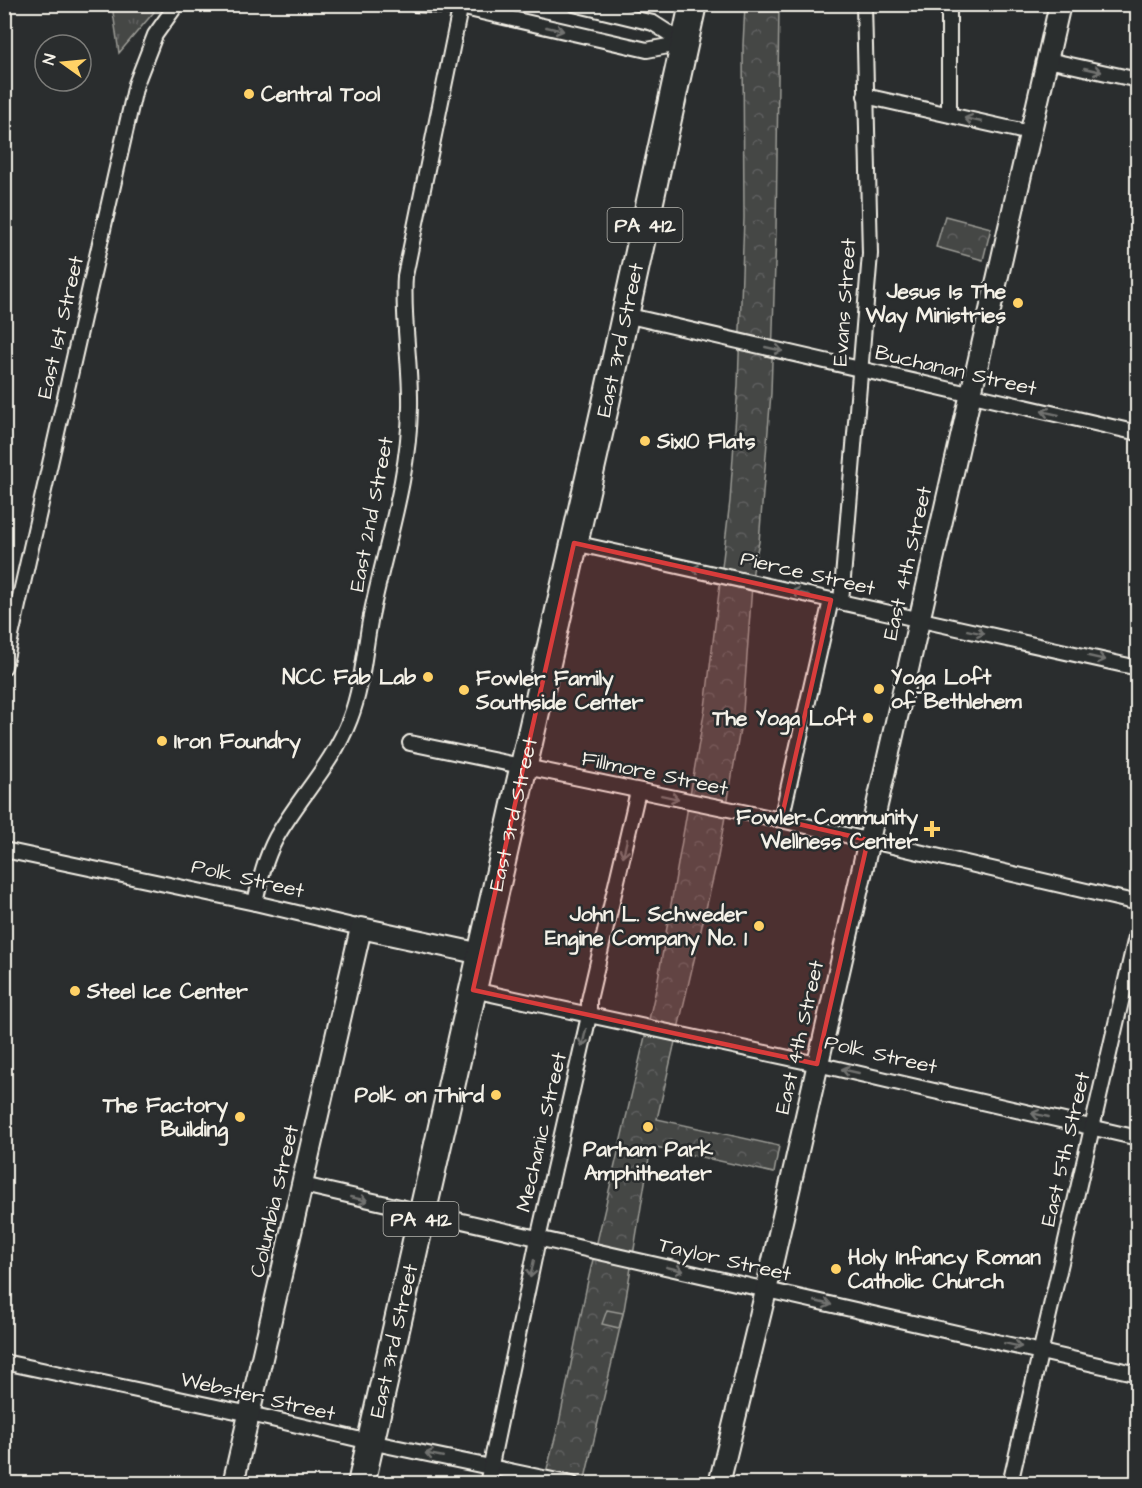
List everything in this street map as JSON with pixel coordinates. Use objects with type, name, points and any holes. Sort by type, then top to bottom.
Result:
[{"type":"highway","name":"East 3rd Street","points":[[361,1484],[574,543],[693,4]]},
{"type":"main road","name":"East 4th Street","points":[[719,1484],[766,1291],[1060,4]]},
{"type":"main road","name":"Polk Street","points":[[361,928],[481,954]]},
{"type":"main road","name":"Columbia Street","points":[[233,1484],[361,928]]},
{"type":"street","name":"East 1st Street","points":[[4,667],[136,84],[155,35],[177,4]]},
{"type":"street","points":[[415,4],[460,6],[647,50],[684,43]]},
{"type":"street","points":[[574,4],[653,23],[684,43]]},
{"type":"street","name":"Evans Street","points":[[781,820],[836,601],[861,369],[870,254],[864,4]]},
{"type":"street","points":[[949,4],[949,114]]},
{"type":"street","name":"East 2nd Street","points":[[255,903],[265,862],[276,839],[336,750],[359,693],[370,621],[404,476],[409,439],[410,391],[403,299],[405,276],[460,6]]},
{"type":"street","points":[[1048,60],[1137,80]]},
{"type":"street","points":[[865,96],[1030,133]]},
{"type":"street","name":"Buchanan Street","points":[[625,315],[1137,433]]},
{"type":"street","name":"Pierce Street","points":[[574,543],[1137,668]]},
{"type":"street","name":"Fillmore Street","points":[[410,743],[781,820],[1137,903]]},
{"type":"street","name":"Mechanic Street","points":[[487,1484],[538,1239],[589,1016],[589,1000],[638,791]]},
{"type":"street","name":"Polk Street","points":[[4,850],[361,928]]},
{"type":"street","name":"East 5th Street","points":[[1010,1484],[1137,928]]},
{"type":"street","name":"Polk Street","points":[[473,990],[817,1064],[1137,1138]]},
{"type":"street","name":"Taylor Street","points":[[303,1185],[1137,1374]]},
{"type":"street","name":"Webster Street","points":[[4,1362],[250,1414],[370,1443],[573,1484]]},
{"type":"highlighted area","points":[[574,543],[831,600],[781,820],[868,840],[817,1064],[473,990]]},
{"type":"green space","points":[[112,5],[147,5],[154,12],[119,53]]},
{"type":"green space","points":[[745,5],[779,5],[771,393],[759,542],[753,571],[743,712],[718,857],[657,1119],[779,1146],[774,1173],[651,1146],[624,1310],[584,1483],[543,1484],[559,1423],[587,1285],[657,985],[705,708],[730,501],[738,385],[744,218],[743,45]]},
{"type":"green space","points":[[945,216],[991,228],[983,260],[936,247]]},
{"type":"green space","points":[[607,1310],[623,1313],[619,1328],[602,1324]]},
{"type":"place","name":"Central Tool","points":[[249,94]]},
{"type":"place","name":"Jesus Is The Way Ministries","points":[[1018,303]]},
{"type":"place","name":"Six10 Flats","points":[[645,441]]},
{"type":"place","name":"NCC Fab Lab","points":[[428,677]]},
{"type":"place","name":"Yoga Loft of Bethlehem","points":[[879,689]]},
{"type":"place","name":"Fowler Family Southside Center","points":[[464,690]]},
{"type":"place","name":"The Yoga Loft","points":[[868,718]]},
{"type":"place","name":"Iron Foundry","points":[[162,741]]},
{"type":"place","name":"Fowler Community Wellness Center","points":[[932,829]]},
{"type":"place","name":"John L. Schweder Engine Company No. 1","points":[[759,926]]},
{"type":"place","name":"Steel Ice Center","points":[[75,991]]},
{"type":"place","name":"Polk on Third","points":[[496,1095]]},
{"type":"place","name":"The Factory Building","points":[[240,1117]]},
{"type":"place","name":"Parham Park Amphitheater","points":[[648,1127]]},
{"type":"place","name":"Holy Infancy Roman Catholic Church","points":[[836,1269]]}]
